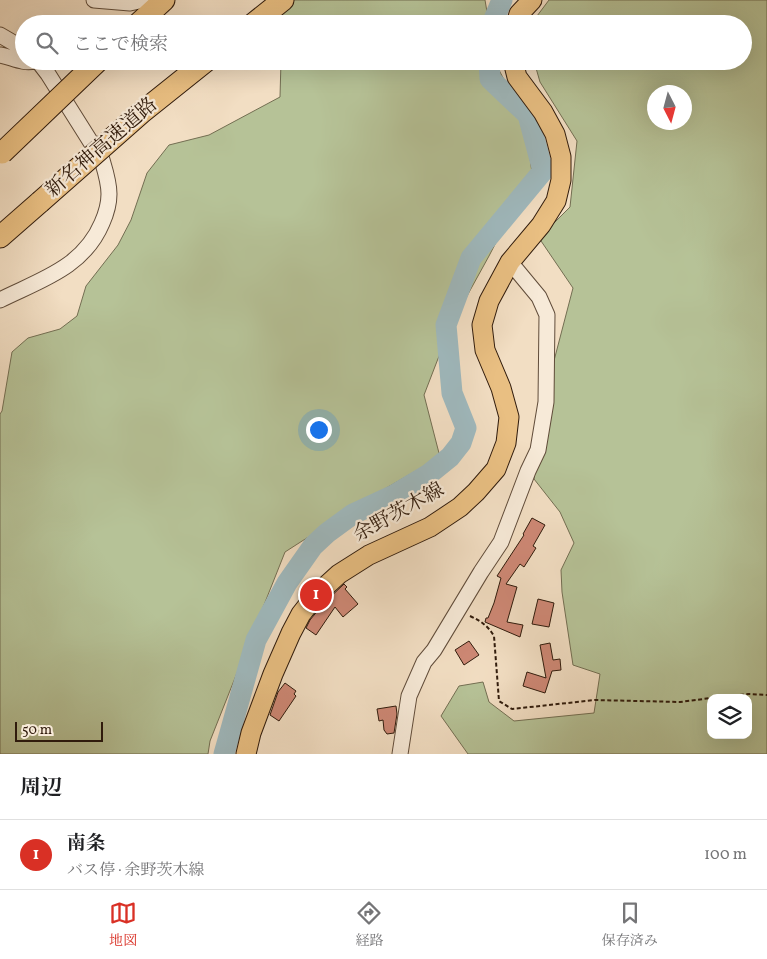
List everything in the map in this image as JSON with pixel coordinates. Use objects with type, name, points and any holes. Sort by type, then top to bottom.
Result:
[{"type":"highway","points":[[148,15],[164,0]]},
{"type":"highway","points":[[264,15],[283,0]]},
{"type":"highway","points":[[1,154],[89,70]]},
{"type":"highway","name":"新名神高速道路","points":[[0,237],[141,113],[195,70]]},
{"type":"main road","points":[[519,15],[532,0]]},
{"type":"main road","name":"余野茨木線","points":[[246,754],[251,733],[291,633],[301,614],[316,595],[338,574],[368,555],[430,527],[460,507],[496,469],[506,443],[509,417],[501,388],[485,350],[482,326],[489,301],[510,262],[541,225],[556,201],[561,180],[561,157],[555,134],[544,112],[517,77],[515,70]]},
{"type":"street","points":[[94,0],[130,3],[144,0]]},
{"type":"street","points":[[0,35],[15,43]]},
{"type":"street","points":[[0,55],[15,60]]},
{"type":"street","points":[[0,300],[62,270],[76,260],[89,247],[99,232],[106,214],[109,194],[102,160],[44,70]]},
{"type":"street","points":[[400,754],[409,696],[424,662],[434,650],[501,542],[538,450],[542,434],[546,402],[547,315],[539,297],[510,262]]},
{"type":"path","points":[[458,610],[479,620],[489,628],[494,636],[499,701],[512,709],[595,700],[680,702],[707,699]]},
{"type":"path","points":[[752,694],[767,696]]},
{"type":"green space","points":[[278,0],[485,0],[488,15],[282,15]]},
{"type":"green space","points":[[549,0],[767,0],[767,754],[468,754],[441,716],[459,686],[483,682],[489,702],[514,721],[594,713],[600,674],[573,665],[562,592],[561,570],[574,543],[560,512],[534,479],[550,376],[573,288],[539,238],[570,207],[577,141],[540,82],[537,70],[752,70],[752,15],[538,15]]},
{"type":"green space","points":[[281,70],[499,70],[525,120],[532,173],[451,325],[424,395],[440,457],[369,498],[285,552],[210,741],[208,754],[0,754],[0,414],[12,352],[28,338],[60,329],[77,316],[86,286],[118,245],[131,220],[147,173],[169,145],[209,135],[280,97]]},
{"type":"building","points":[[532,518],[545,525],[533,546],[536,548],[524,567],[520,564],[506,584],[517,587],[507,622],[523,625],[520,637],[485,622],[494,603],[501,578],[497,576],[524,535]]},
{"type":"building","points":[[344,584],[347,587],[345,589],[358,604],[343,617],[335,607],[316,635],[306,628],[310,620]]},
{"type":"building","points":[[538,599],[554,603],[549,627],[532,624]]},
{"type":"building","points":[[469,641],[479,655],[464,665],[455,650]]},
{"type":"building","points":[[550,643],[553,660],[560,659],[561,670],[552,671],[545,693],[523,686],[527,672],[546,678],[540,645]]},
{"type":"building","points":[[285,683],[296,691],[294,694],[296,696],[279,721],[270,715],[278,692]]},
{"type":"building","points":[[396,706],[397,714],[394,733],[387,734],[384,730],[383,720],[379,721],[377,709]]},
{"type":"waterway","points":[[496,15],[502,0]]},
{"type":"waterway","points":[[224,754],[256,640],[287,583],[313,546],[353,514],[394,495],[429,474],[450,457],[461,443],[466,428],[452,393],[446,325],[471,258],[543,171],[528,115],[490,79],[490,70]]},
{"type":"place","name":"南条","points":[[316,595]]}]
